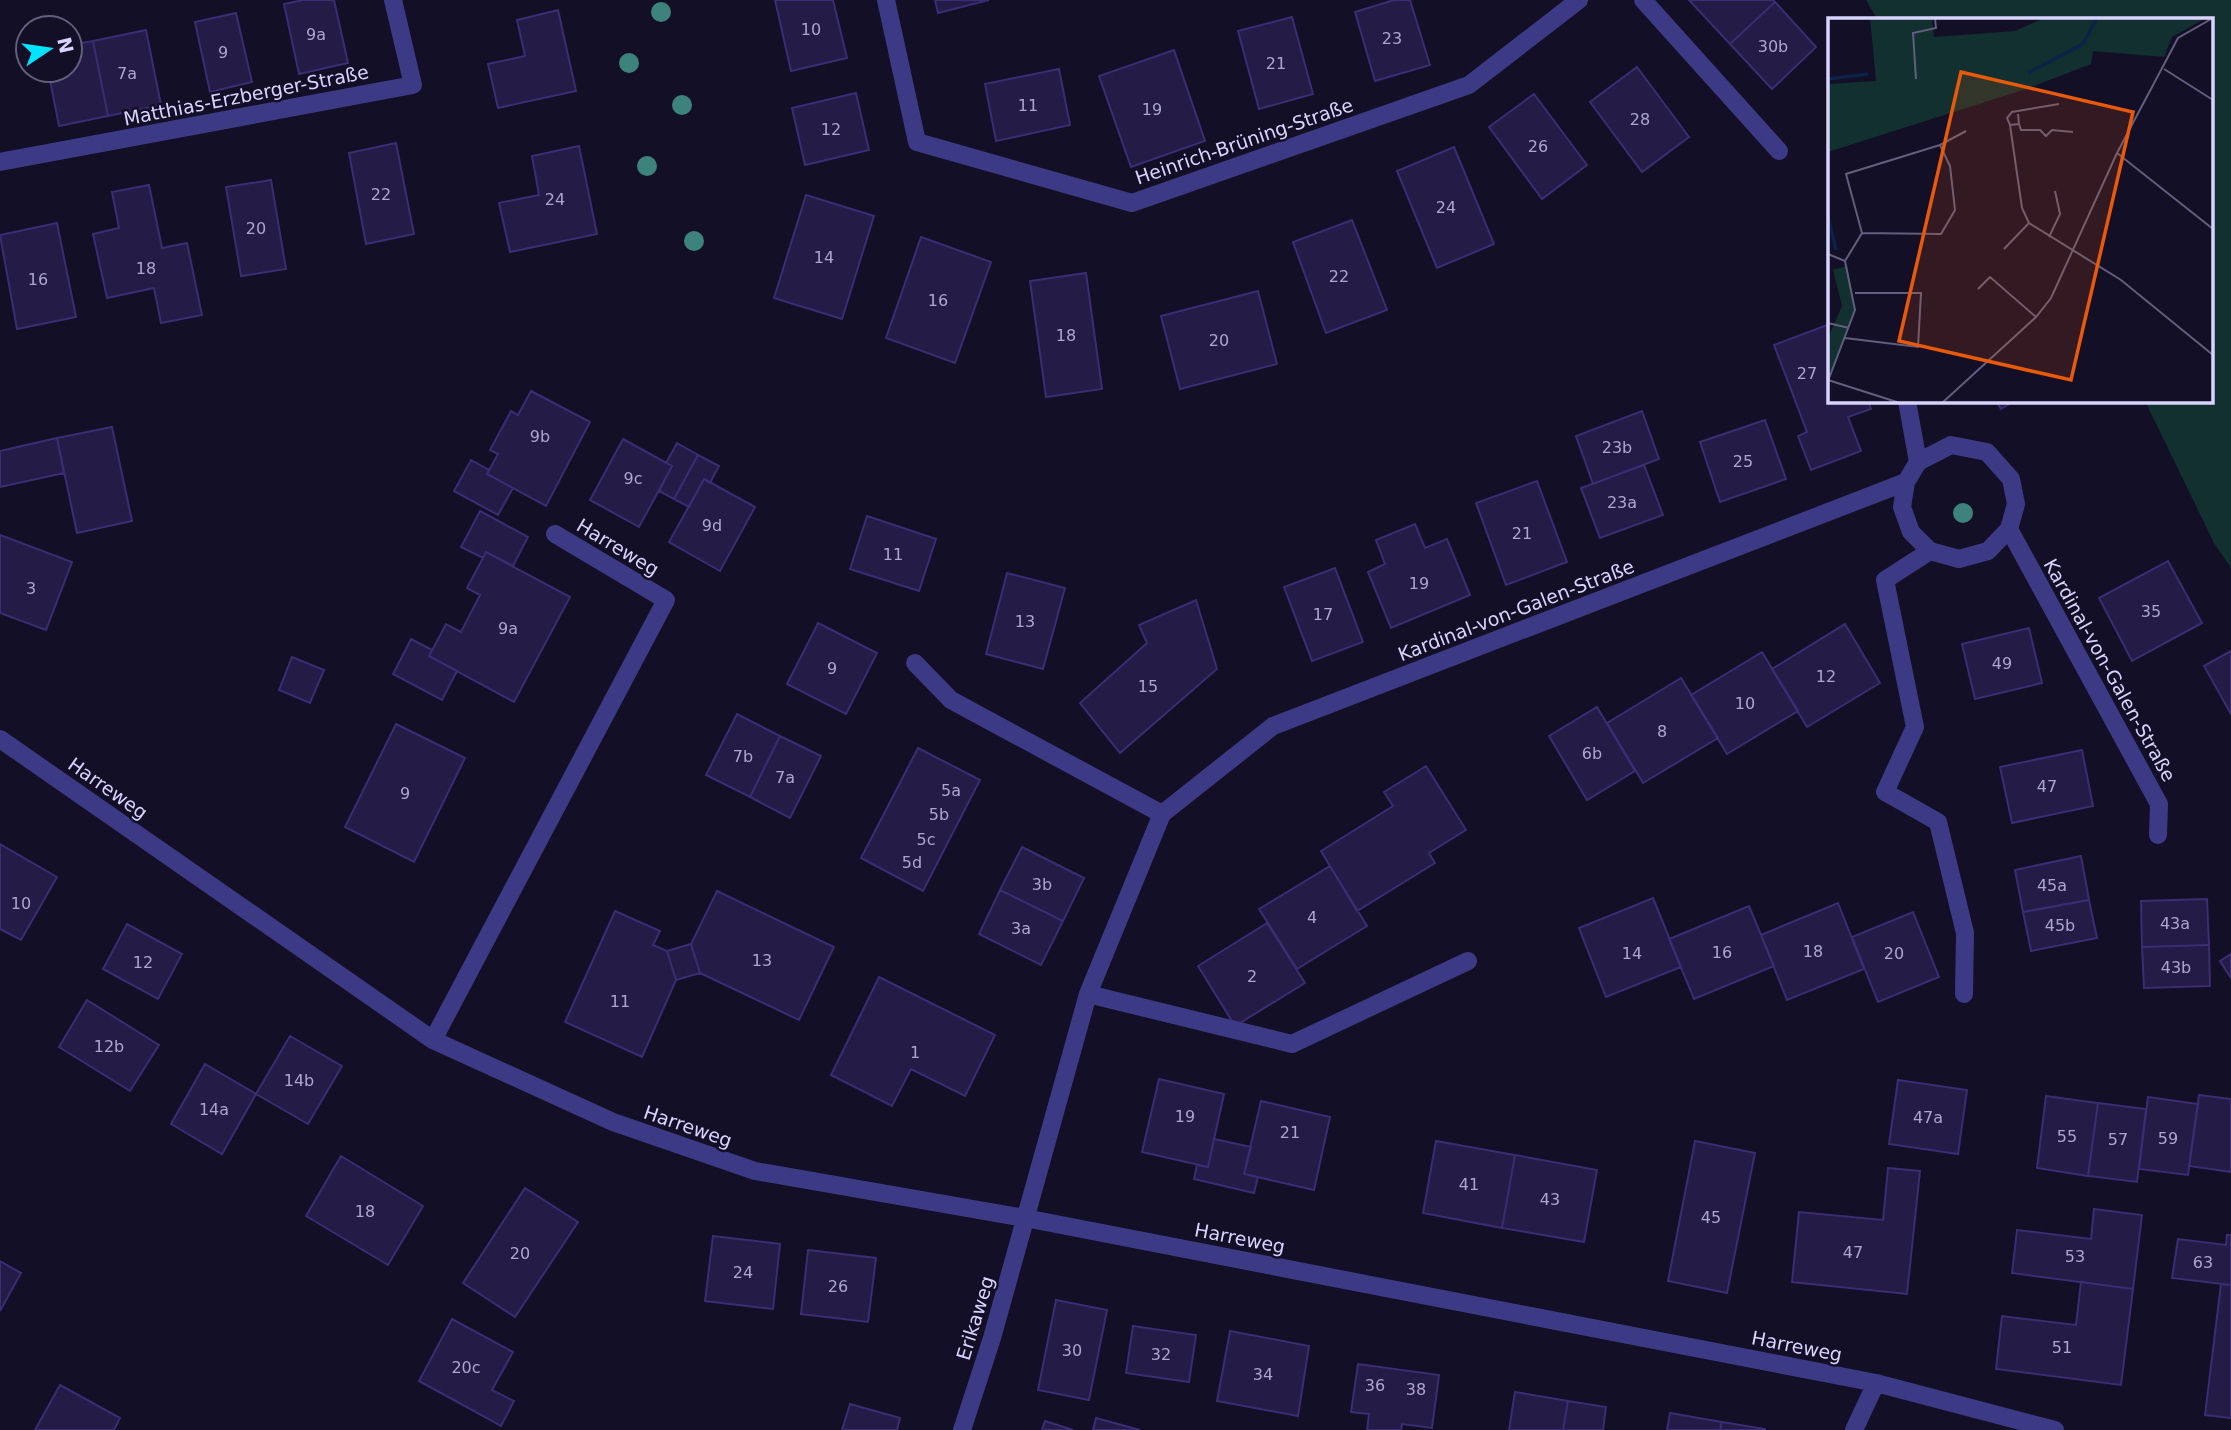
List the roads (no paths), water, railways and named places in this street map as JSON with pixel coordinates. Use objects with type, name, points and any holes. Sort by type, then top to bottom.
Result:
[{"type":"street","name":"Matthias-Erzberger-Straße","points":[[0,162],[413,85],[393,0]]},
{"type":"street","name":"Heinrich-Brüning-Straße","points":[[886,0],[917,142],[1132,202],[1469,85],[1580,0]]},
{"type":"street","points":[[1643,0],[1779,151]]},
{"type":"street","points":[[1907,402],[1918,462]]},
{"type":"street","points":[[1951,446],[1987,452],[2011,479],[2016,504],[2009,528],[1988,551],[1959,559],[1930,551],[1911,532],[1902,507],[1906,482],[1918,462],[1951,446]]},
{"type":"street","name":"Kardinal-von-Galen-Straße","points":[[1025,1218],[1088,994],[1162,814],[1273,726],[1906,482]]},
{"type":"street","name":"Kardinal-von-Galen-Straße","points":[[2009,528],[2159,804],[2158,835]]},
{"type":"street","name":"Harreweg","points":[[433,1040],[666,600],[555,534]]},
{"type":"street","points":[[1930,551],[1885,580],[1915,727],[1885,792],[1938,822],[1965,933],[1964,994]]},
{"type":"street","points":[[915,663],[951,700],[1162,814]]},
{"type":"street","name":"Harreweg","points":[[0,739],[433,1040],[614,1122],[755,1171],[1025,1218],[1876,1383],[2055,1430]]},
{"type":"street","points":[[1088,994],[1292,1044],[1468,961]]},
{"type":"street","name":"Erikaweg","points":[[962,1430],[992,1338],[1025,1218]]},
{"type":"street","points":[[1854,1430],[1876,1383]]}]
